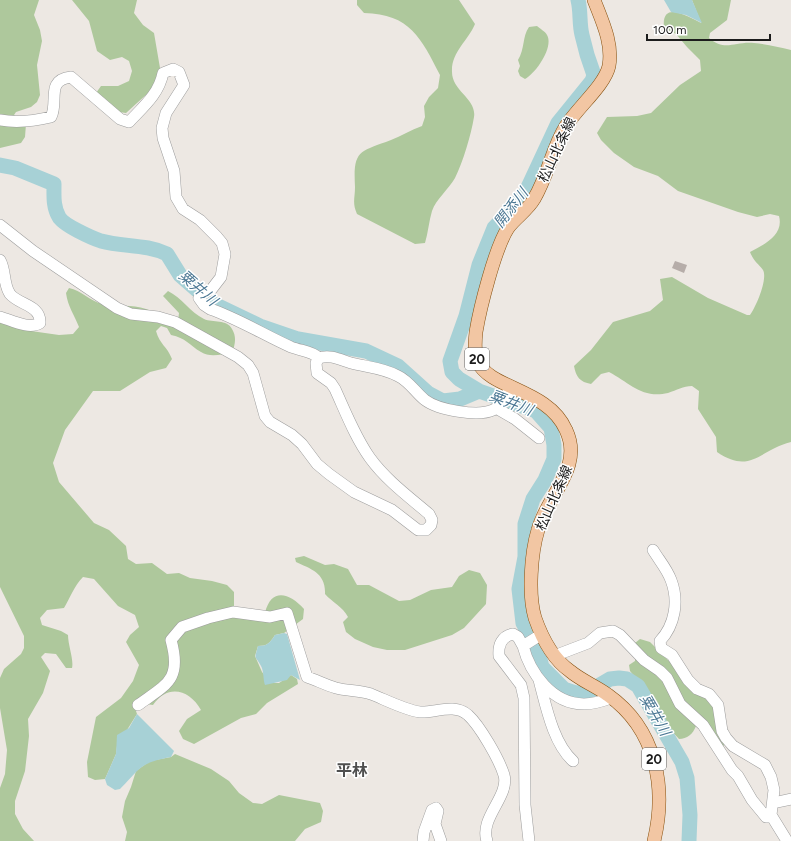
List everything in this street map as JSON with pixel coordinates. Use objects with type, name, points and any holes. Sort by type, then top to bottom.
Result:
[{"type":"main road","name":"松山北条線","points":[[594,0],[610,47],[608,67],[602,82],[574,113],[563,130],[534,200],[509,227],[494,264],[478,322],[475,350],[479,364],[488,373],[510,390],[547,405],[566,429],[570,442],[572,458],[567,474],[543,516],[538,530],[535,545],[531,593],[534,613],[539,636],[554,656],[570,671],[609,696],[631,716],[648,744],[657,768],[660,798],[654,841]]},
{"type":"street","points":[[0,120],[8,122],[32,121],[51,117],[53,112],[53,92],[55,87],[60,81],[71,77],[120,119],[129,122],[152,98],[159,88],[163,73],[173,69],[179,72],[184,85],[166,113],[162,128],[163,138],[174,171],[176,197],[179,203],[190,214],[200,220],[217,238],[224,248],[225,254],[221,277],[211,290],[199,298],[204,305],[210,309],[262,331],[290,346],[316,354],[319,358]]},
{"type":"street","points":[[0,225],[33,250],[117,308],[131,314],[158,317],[175,322],[238,357],[248,365],[252,373],[262,410],[270,422],[297,439],[317,464],[342,484],[354,492],[392,510],[418,530],[426,530],[431,525],[432,520],[429,514],[382,472],[370,458],[354,431],[335,389],[331,383],[317,373],[315,367],[319,358]]},
{"type":"street","points":[[0,260],[10,293],[20,302],[36,310],[40,318],[40,323],[37,325],[22,324],[0,317]]},
{"type":"street","points":[[319,358],[330,356],[399,376],[426,401],[440,408],[474,412],[493,410],[498,406],[510,390]]},
{"type":"street","points":[[498,406],[539,438]]},
{"type":"street","points":[[652,550],[671,579],[674,592],[674,618],[670,629],[660,641],[661,648],[672,655],[691,683],[697,689],[709,694],[718,705],[722,731],[733,746],[765,765],[771,777],[774,790],[771,816],[787,841]]},
{"type":"street","points":[[138,705],[167,684],[173,676],[176,658],[172,640],[182,626],[233,612],[270,617],[287,613],[307,676],[336,688],[351,689],[371,694],[422,712],[446,709],[461,711],[468,715],[491,747],[497,758],[505,780],[487,823],[484,840]]},
{"type":"street","points":[[554,656],[588,643],[600,633],[613,631],[620,635],[644,660],[667,678],[680,704],[703,725],[732,770],[738,776],[752,800],[766,817],[769,818],[771,816]]},
{"type":"street","points":[[529,841],[525,804],[524,698],[521,685],[500,656],[500,643],[504,638],[513,634],[518,637],[524,646],[526,660],[539,680],[553,693],[573,703],[584,704],[609,696]]},
{"type":"street","points":[[524,646],[539,636]]},
{"type":"street","points":[[539,680],[549,719],[563,750],[573,761]]},
{"type":"street","points":[[773,803],[791,798]]},
{"type":"street","points":[[423,841],[424,832],[432,810],[436,808],[438,811],[436,824],[441,841]]},
{"type":"green space","points":[[0,0],[39,0],[34,15],[40,30],[42,41],[37,65],[40,95],[37,102],[31,107],[16,112],[14,115],[26,124],[25,137],[21,143],[0,148]]},
{"type":"green space","points":[[72,0],[137,0],[134,13],[143,25],[154,33],[160,68],[159,83],[126,113],[119,112],[96,93],[101,86],[118,86],[129,81],[132,71],[129,61],[122,57],[110,60],[97,51],[89,21]]},
{"type":"green space","points":[[357,0],[459,0],[475,24],[454,58],[452,65],[453,79],[472,105],[474,111],[471,132],[458,172],[436,202],[432,211],[425,243],[415,244],[357,214],[354,204],[355,166],[360,154],[365,150],[422,126],[425,117],[424,106],[429,97],[438,88],[440,75],[427,50],[412,30],[393,18],[380,14],[364,13],[357,5]]},
{"type":"green space","points":[[692,0],[731,0],[727,20],[710,33],[709,38],[715,42],[725,45],[759,43],[791,50],[791,442],[755,459],[747,461],[729,459],[717,452],[716,437],[698,409],[699,391],[692,386],[683,387],[668,393],[651,394],[637,389],[609,372],[601,374],[591,384],[584,382],[579,378],[574,366],[591,350],[613,322],[650,311],[663,300],[660,279],[672,277],[708,298],[747,315],[750,315],[761,293],[764,280],[763,270],[750,252],[762,246],[776,234],[780,223],[779,216],[770,214],[757,217],[678,191],[658,176],[634,167],[614,153],[601,140],[597,133],[607,117],[637,116],[651,113],[680,85],[701,71],[700,60],[676,34],[664,28],[664,19],[667,14],[671,12],[682,14],[701,23]]},
{"type":"green space","points":[[537,26],[547,35],[549,40],[548,46],[539,66],[525,79],[520,76],[518,71],[520,66],[518,60],[522,52],[524,39],[529,27]]},
{"type":"green space","points":[[69,288],[78,291],[93,301],[102,304],[141,307],[178,321],[179,313],[163,296],[168,291],[178,297],[194,313],[204,319],[223,322],[232,329],[235,335],[235,341],[232,353],[208,355],[184,340],[171,335],[167,328],[161,326],[156,331],[159,339],[172,359],[166,368],[150,372],[120,391],[93,391],[65,430],[53,463],[59,482],[94,523],[109,530],[126,546],[128,559],[136,564],[152,563],[167,574],[179,573],[190,578],[227,585],[234,592],[234,606],[246,615],[265,613],[268,605],[276,596],[287,596],[299,604],[304,609],[303,619],[284,633],[275,635],[268,644],[258,646],[255,656],[262,672],[271,683],[279,683],[291,675],[297,679],[298,684],[267,703],[256,714],[241,718],[194,744],[183,739],[179,731],[187,719],[201,710],[191,698],[185,694],[172,692],[159,698],[153,705],[146,704],[140,698],[135,700],[137,714],[117,746],[116,754],[105,779],[95,780],[88,777],[87,762],[96,717],[121,698],[133,681],[139,665],[126,642],[130,635],[139,627],[135,615],[118,606],[94,579],[83,577],[64,608],[47,610],[40,618],[42,625],[61,631],[68,635],[72,657],[72,668],[66,668],[56,654],[45,653],[41,657],[50,671],[43,693],[28,719],[29,736],[25,771],[15,801],[15,814],[23,829],[34,841],[0,841],[0,788],[5,774],[7,750],[0,708],[0,678],[4,669],[21,654],[24,648],[24,636],[0,587],[0,321],[31,331],[59,335],[73,334],[79,327],[67,298],[66,293]]},
{"type":"green space","points":[[304,556],[325,565],[334,564],[348,569],[357,585],[369,585],[399,601],[410,600],[431,590],[452,587],[459,576],[469,570],[480,573],[487,585],[486,604],[464,628],[452,635],[405,650],[387,650],[373,647],[355,639],[346,632],[343,622],[348,617],[343,610],[325,594],[325,587],[320,576],[296,562],[295,558]]},
{"type":"green space","points":[[640,639],[650,642],[715,707],[726,740],[723,747],[717,747],[702,727],[696,726],[689,736],[679,739],[668,727],[655,701],[630,671],[629,665],[635,661],[635,643]]},
{"type":"green space","points":[[175,754],[211,769],[229,781],[239,793],[253,803],[262,804],[279,795],[320,803],[323,811],[321,822],[305,829],[295,841],[125,841],[127,832],[122,817],[125,801],[136,771],[150,761],[171,757]]},
{"type":"water","points":[[664,0],[692,0],[702,23],[686,15],[671,12]]},
{"type":"water","points":[[284,633],[287,634],[300,680],[291,675],[287,680],[265,685],[262,668],[256,658],[258,646],[266,645],[275,635]]},
{"type":"water","points":[[137,714],[174,751],[171,757],[160,759],[141,767],[120,789],[115,790],[107,785],[105,779],[116,754],[117,735],[129,728]]},
{"type":"building","points":[[675,261],[687,265],[684,273],[672,268]]},
{"type":"waterway","name":"開添川","points":[[479,391],[459,379],[452,372],[450,361],[466,316],[479,265],[494,228],[524,196],[558,123],[592,81],[594,75],[582,35],[578,0]]},
{"type":"waterway","name":"粟井川","points":[[0,165],[15,168],[54,184],[54,201],[57,213],[66,224],[101,241],[143,247],[167,254],[180,275],[212,303],[260,326],[298,339],[366,351],[398,366],[428,393],[443,401],[460,399],[479,391],[536,411],[551,428],[554,445],[554,459],[545,480],[533,499],[525,524],[525,557],[519,589],[523,623],[537,648],[542,667],[564,689],[576,693],[588,692],[610,679],[619,678],[627,679],[638,686],[682,762],[687,778],[690,815],[689,841]]},
{"type":"district","name":"平林","points":[[352,770]]}]
